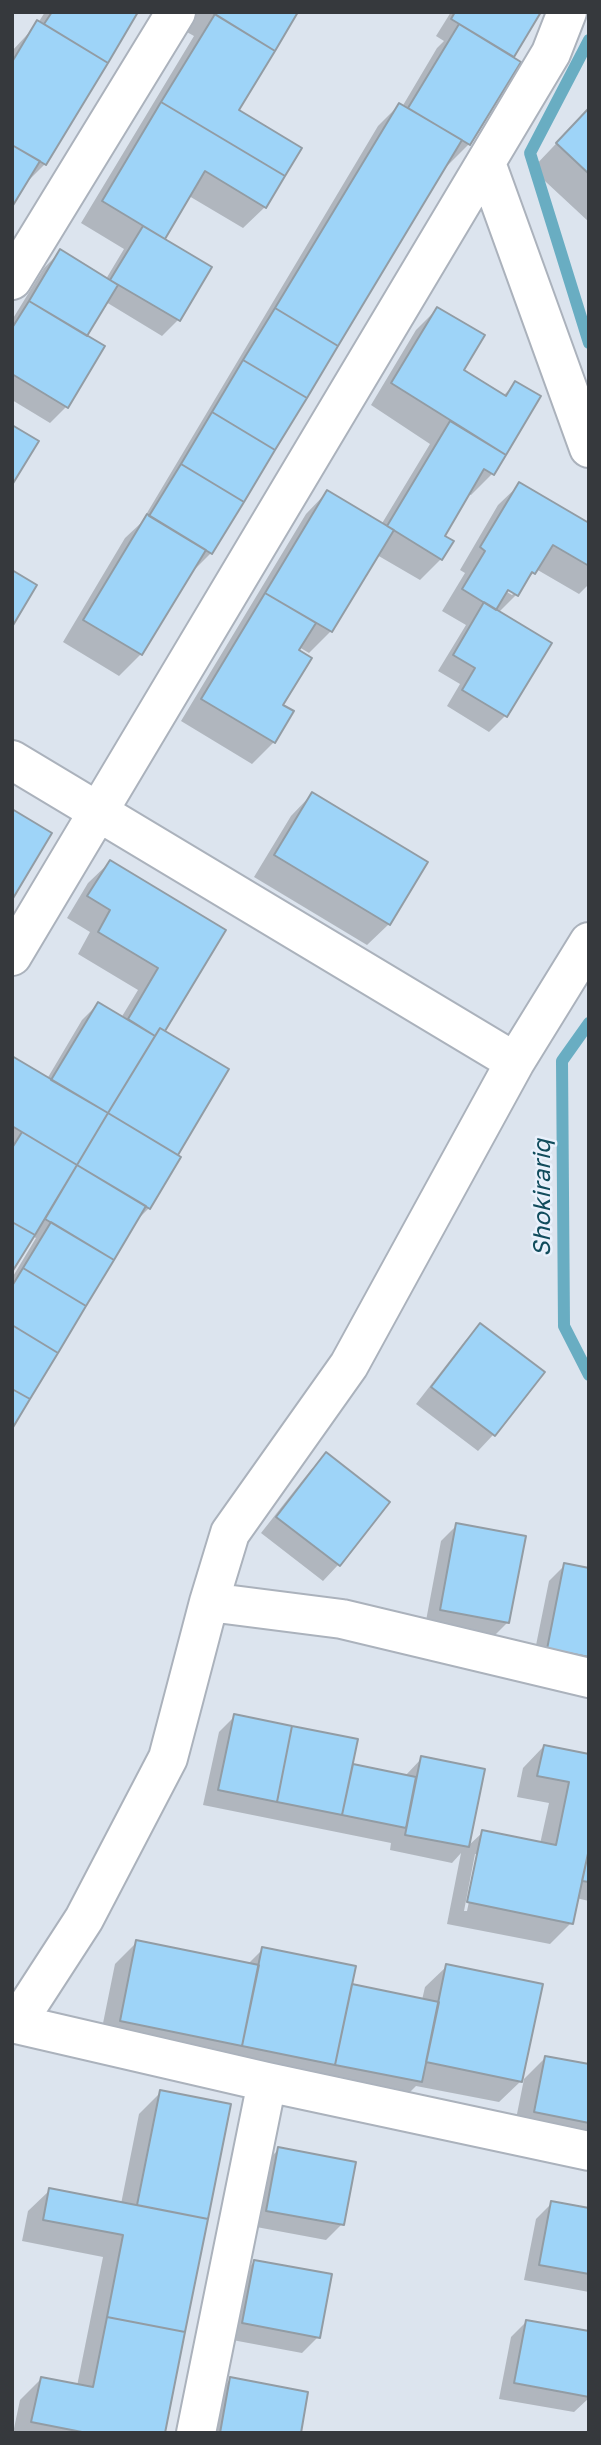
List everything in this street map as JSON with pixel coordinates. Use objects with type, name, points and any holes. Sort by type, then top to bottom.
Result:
[{"type":"street","points":[[12,280],[176,12]]},
{"type":"street","points":[[12,956],[551,53],[567,12]]},
{"type":"street","points":[[486,163],[589,448]]},
{"type":"street","points":[[12,760],[515,1062]]},
{"type":"street","points":[[589,942],[515,1062],[349,1365],[230,1533],[168,1758],[83,1919],[14,2024],[589,2151]]},
{"type":"street","points":[[209,1602],[342,1619],[589,1678]]},
{"type":"street","points":[[197,2433],[267,2082]]},
{"type":"building","points":[[52,12],[138,12],[108,63],[44,24]]},
{"type":"building","points":[[211,12],[298,12],[275,51]]},
{"type":"building","points":[[455,12],[541,12],[514,57],[451,19]]},
{"type":"building","points":[[215,14],[275,51],[239,110],[302,148],[285,176],[161,102]]},
{"type":"building","points":[[37,20],[108,63],[46,165],[12,145],[12,62]]},
{"type":"building","points":[[459,24],[521,62],[470,145],[408,108]]},
{"type":"building","points":[[161,102],[285,176],[266,208],[205,171],[165,239],[102,201]]},
{"type":"building","points":[[399,103],[462,140],[338,346],[275,308]]},
{"type":"building","points":[[589,108],[589,174],[556,143]]},
{"type":"building","points":[[12,145],[40,161],[12,207]]},
{"type":"building","points":[[143,226],[212,267],[180,321],[110,280]]},
{"type":"building","points":[[60,249],[118,285],[87,336],[29,301]]},
{"type":"building","points":[[29,301],[105,346],[68,408],[12,374],[12,328]]},
{"type":"building","points":[[437,307],[485,335],[464,370],[506,396],[515,381],[541,396],[506,455],[391,383]]},
{"type":"building","points":[[275,308],[338,346],[307,398],[243,360]]},
{"type":"building","points":[[243,360],[307,398],[275,450],[212,412]]},
{"type":"building","points":[[212,412],[275,450],[244,502],[181,464]]},
{"type":"building","points":[[450,421],[506,455],[494,475],[484,469],[445,536],[454,541],[442,560],[387,526]]},
{"type":"building","points":[[12,425],[39,441],[12,485]]},
{"type":"building","points":[[181,464],[244,502],[212,554],[149,516]]},
{"type":"building","points":[[519,482],[589,523],[589,566],[553,545],[518,596],[508,590],[496,610],[462,589],[485,551],[480,547]]},
{"type":"building","points":[[327,490],[394,530],[332,632],[265,593]]},
{"type":"building","points":[[147,514],[206,550],[142,655],[83,620]]},
{"type":"building","points":[[12,570],[37,585],[12,627]]},
{"type":"building","points":[[265,593],[316,623],[299,650],[312,658],[283,705],[294,711],[275,743],[201,699]]},
{"type":"building","points":[[484,602],[552,643],[507,717],[462,690],[475,668],[453,655]]},
{"type":"building","points":[[312,792],[428,862],[390,925],[274,855]]},
{"type":"building","points":[[12,809],[52,833],[12,900]]},
{"type":"building","points":[[110,860],[226,930],[165,1031],[160,1028],[155,1036],[128,1019],[158,968],[98,932],[110,910],[87,896]]},
{"type":"building","points":[[98,1002],[155,1036],[108,1113],[51,1080]]},
{"type":"building","points":[[160,1028],[229,1069],[178,1155],[108,1113]]},
{"type":"building","points":[[12,1056],[108,1113],[77,1165],[12,1126]]},
{"type":"building","points":[[108,1113],[181,1157],[150,1209],[77,1165]]},
{"type":"building","points":[[22,1132],[77,1165],[35,1235],[12,1222],[12,1148]]},
{"type":"building","points":[[77,1165],[146,1206],[114,1260],[45,1219]]},
{"type":"building","points":[[12,1222],[35,1235],[12,1272]]},
{"type":"building","points":[[51,1222],[114,1260],[86,1306],[23,1268]]},
{"type":"building","points":[[23,1268],[86,1306],[58,1353],[12,1325],[12,1286]]},
{"type":"building","points":[[480,1323],[545,1372],[495,1436],[431,1387]]},
{"type":"building","points":[[12,1325],[58,1353],[30,1399],[12,1389]]},
{"type":"building","points":[[12,1389],[30,1399],[12,1429]]},
{"type":"building","points":[[326,1452],[390,1502],[340,1566],[276,1517]]},
{"type":"building","points":[[456,1523],[526,1536],[509,1623],[440,1610]]},
{"type":"building","points":[[564,1563],[589,1568],[589,1657],[547,1649]]},
{"type":"building","points":[[234,1714],[292,1726],[277,1802],[218,1790]]},
{"type":"building","points":[[292,1726],[358,1739],[342,1815],[277,1802]]},
{"type":"building","points":[[544,1745],[589,1754],[589,1849],[573,1924],[467,1902],[482,1830],[556,1845],[569,1782],[537,1776]]},
{"type":"building","points":[[421,1756],[485,1769],[469,1847],[405,1835]]},
{"type":"building","points":[[353,1764],[416,1777],[406,1828],[342,1815]]},
{"type":"building","points":[[589,1849],[589,1882],[582,1881]]},
{"type":"building","points":[[136,1940],[259,1965],[242,2046],[120,2021]]},
{"type":"building","points":[[262,1947],[356,1966],[335,2065],[242,2046]]},
{"type":"building","points":[[446,1964],[543,1984],[522,2082],[426,2062]]},
{"type":"building","points":[[352,1984],[439,2002],[422,2082],[335,2065]]},
{"type":"building","points":[[545,2056],[589,2064],[589,2123],[534,2112]]},
{"type":"building","points":[[160,2090],[231,2104],[208,2219],[137,2205]]},
{"type":"building","points":[[278,2147],[356,2162],[344,2225],[266,2211]]},
{"type":"building","points":[[49,2188],[208,2219],[185,2332],[107,2317],[123,2235],[43,2220]]},
{"type":"building","points":[[551,2201],[589,2208],[589,2274],[539,2265]]},
{"type":"building","points":[[254,2260],[332,2274],[320,2338],[242,2323]]},
{"type":"building","points":[[107,2317],[185,2332],[165,2433],[87,2433],[31,2422],[41,2377],[93,2387]]},
{"type":"building","points":[[526,2320],[589,2331],[589,2397],[514,2383]]},
{"type":"building","points":[[230,2377],[308,2392],[301,2433],[220,2433]]},
{"type":"waterway","name":"Shokirariq","points":[[589,40],[530,153],[589,343]]},
{"type":"waterway","name":"Shokirariq","points":[[589,1023],[562,1061],[564,1326],[589,1375]]}]
